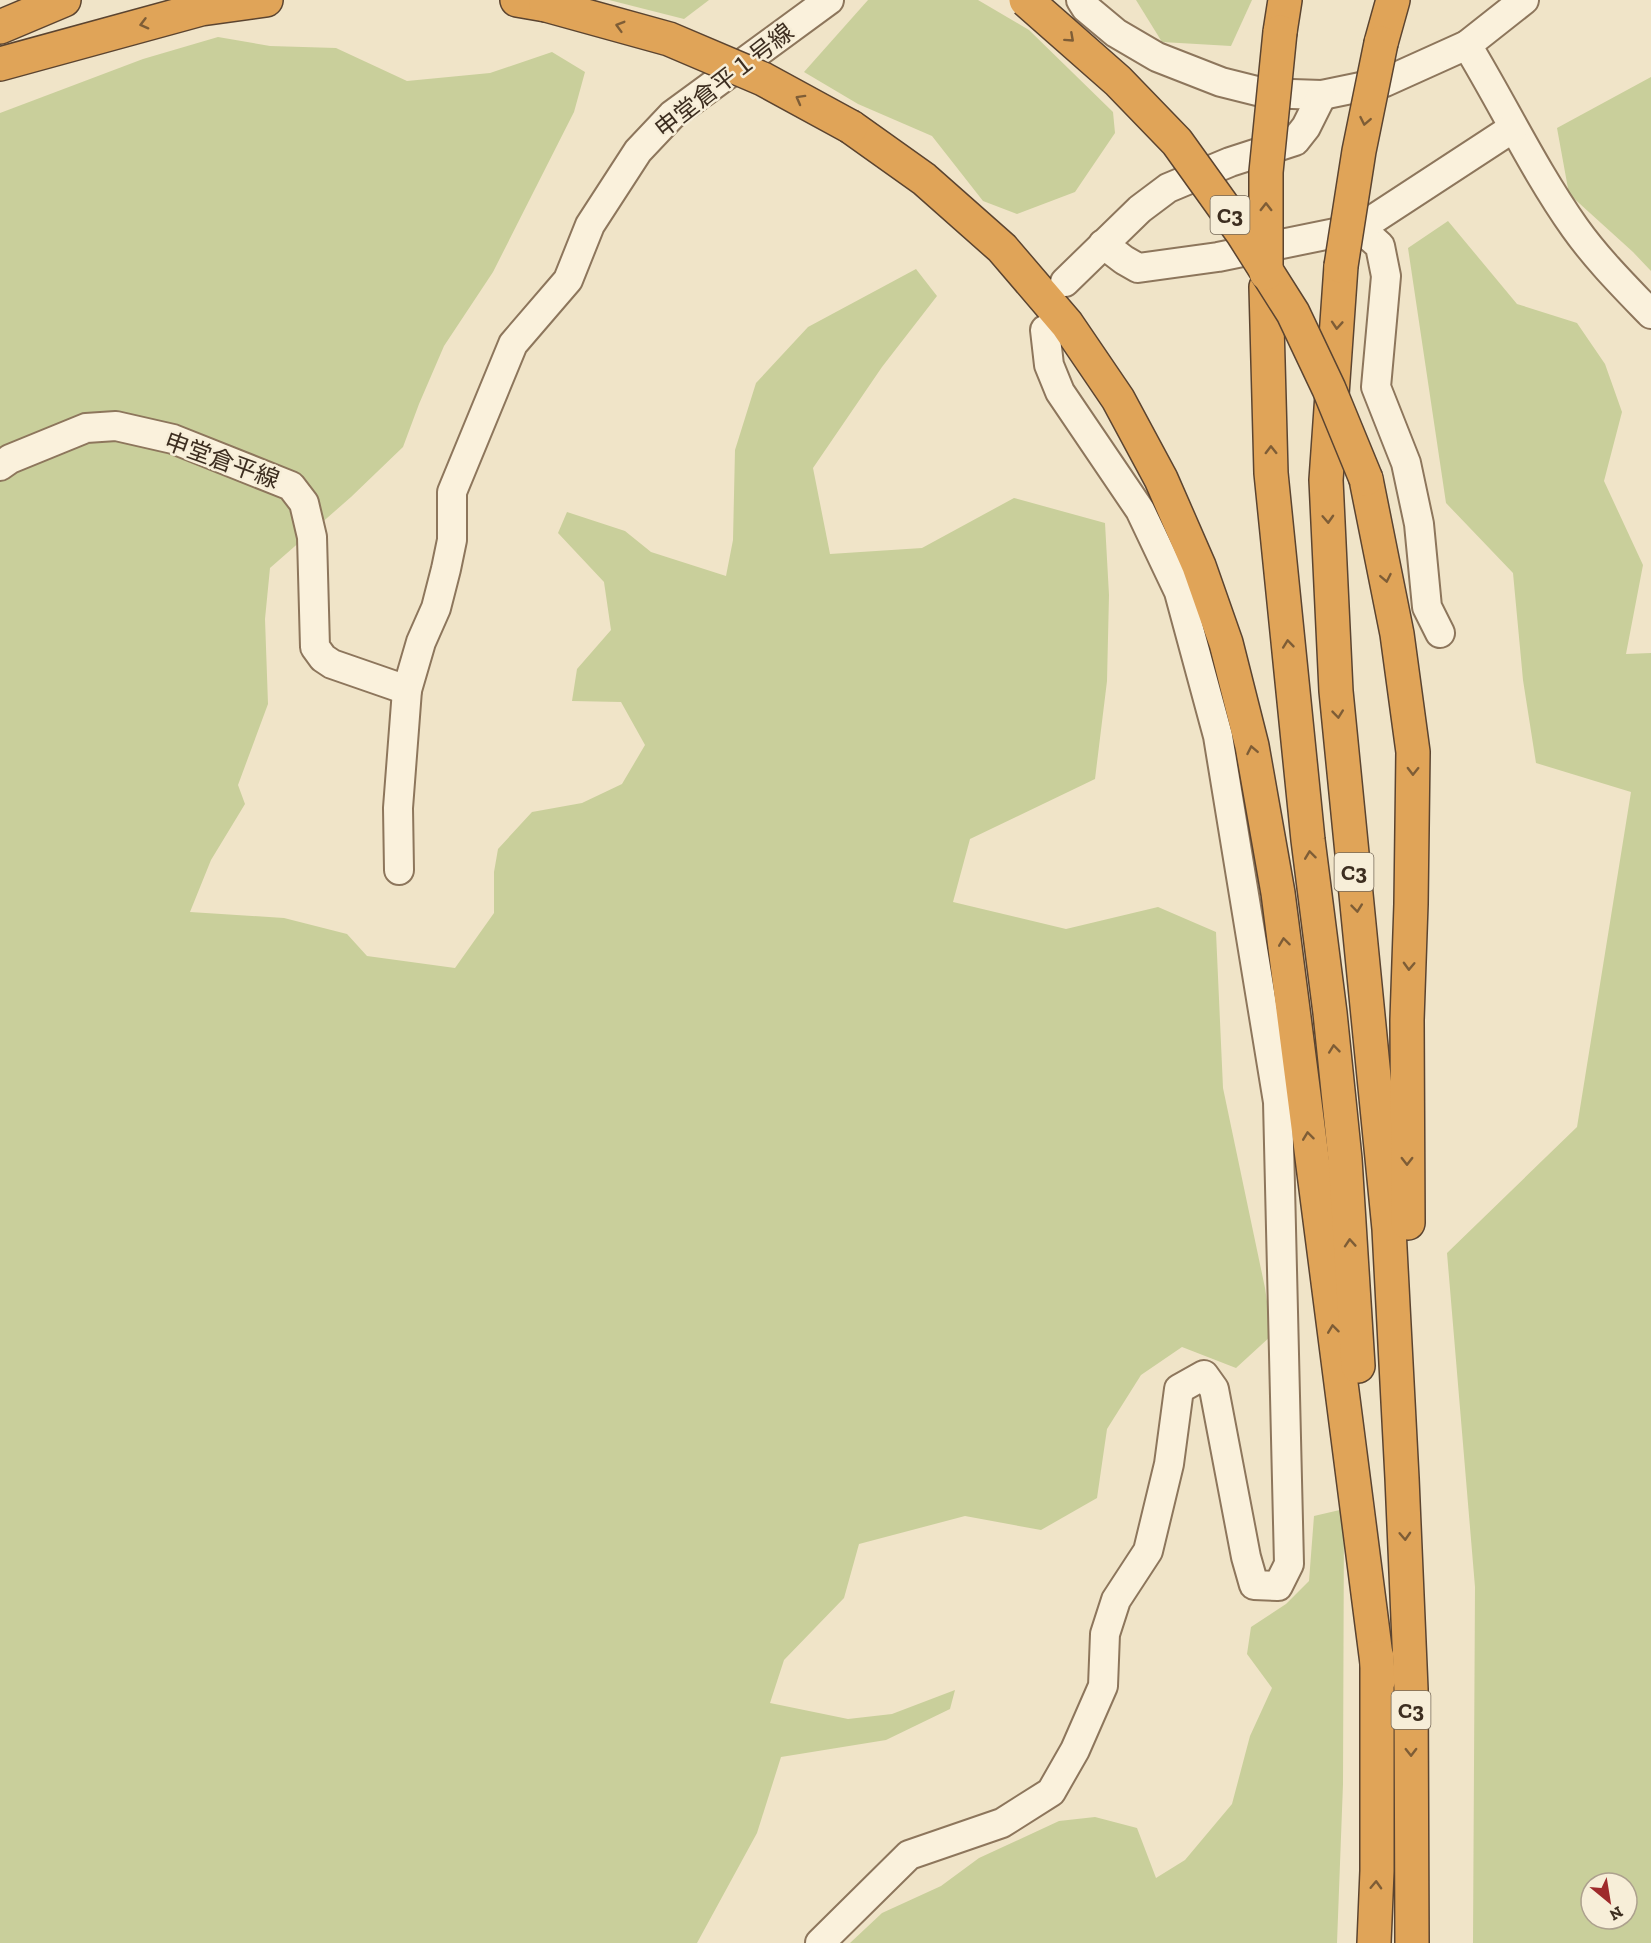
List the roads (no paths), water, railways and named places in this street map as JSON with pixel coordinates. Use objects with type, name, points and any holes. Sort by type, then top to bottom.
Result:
[{"type":"highway","points":[[0,27],[64,0]]},
{"type":"highway","points":[[0,64],[201,9],[266,0]]},
{"type":"highway","name":"C3","points":[[1026,0],[1118,81],[1177,142],[1243,234],[1293,313],[1329,389],[1366,479],[1397,634],[1413,752],[1407,1020],[1407,1211],[1415,1378],[1402,1478]]},
{"type":"highway","points":[[1285,0],[1266,172],[1266,287],[1271,473],[1308,840],[1330,1014],[1345,1159],[1379,1679]]},
{"type":"highway","name":"C3","points":[[1393,0],[1381,44],[1359,151],[1341,266],[1326,480],[1335,679],[1389,1229],[1411,1689],[1412,1943]]},
{"type":"highway","points":[[531,2],[669,39],[763,79],[851,127],[924,179],[1002,248],[1067,324],[1118,399],[1161,479],[1199,566],[1226,643],[1252,746],[1278,893],[1379,1679]]},
{"type":"highway","name":"C3","points":[[1374,1943],[1379,1679]]},
{"type":"street","name":"申堂倉平１号線","points":[[399,870],[398,808],[407,690],[421,642],[436,608],[446,569],[452,540],[452,492],[513,344],[568,280],[590,225],[638,151],[672,115],[829,0]]},
{"type":"street","points":[[1081,0],[1086,8],[1116,33],[1157,57],[1221,82],[1265,93],[1322,95],[1385,82],[1467,45],[1524,0]]},
{"type":"street","points":[[1467,45],[1513,128],[1575,229],[1610,271],[1651,314]]},
{"type":"street","points":[[1065,282],[1140,209],[1168,188],[1230,162],[1295,141],[1306,127],[1322,95]]},
{"type":"street","points":[[1103,244],[1138,268],[1218,257],[1360,228],[1513,128]]},
{"type":"street","points":[[1360,228],[1380,246],[1386,276],[1376,387],[1406,463],[1419,524],[1428,607],[1440,633]]},
{"type":"street","points":[[820,1943],[909,1854],[1002,1823],[1051,1792],[1075,1750],[1103,1686],[1105,1634],[1116,1600],[1148,1551],[1169,1464],[1179,1389],[1204,1375],[1214,1389],[1246,1557],[1254,1585],[1278,1586],[1289,1564],[1278,1101],[1218,736],[1179,592],[1140,510],[1060,392],[1049,365],[1045,330]]},
{"type":"street","name":"申堂倉平線","points":[[0,466],[10,459],[86,428],[116,426],[173,439],[291,486],[304,503],[312,537],[315,646],[323,658],[332,664],[407,690]]}]
